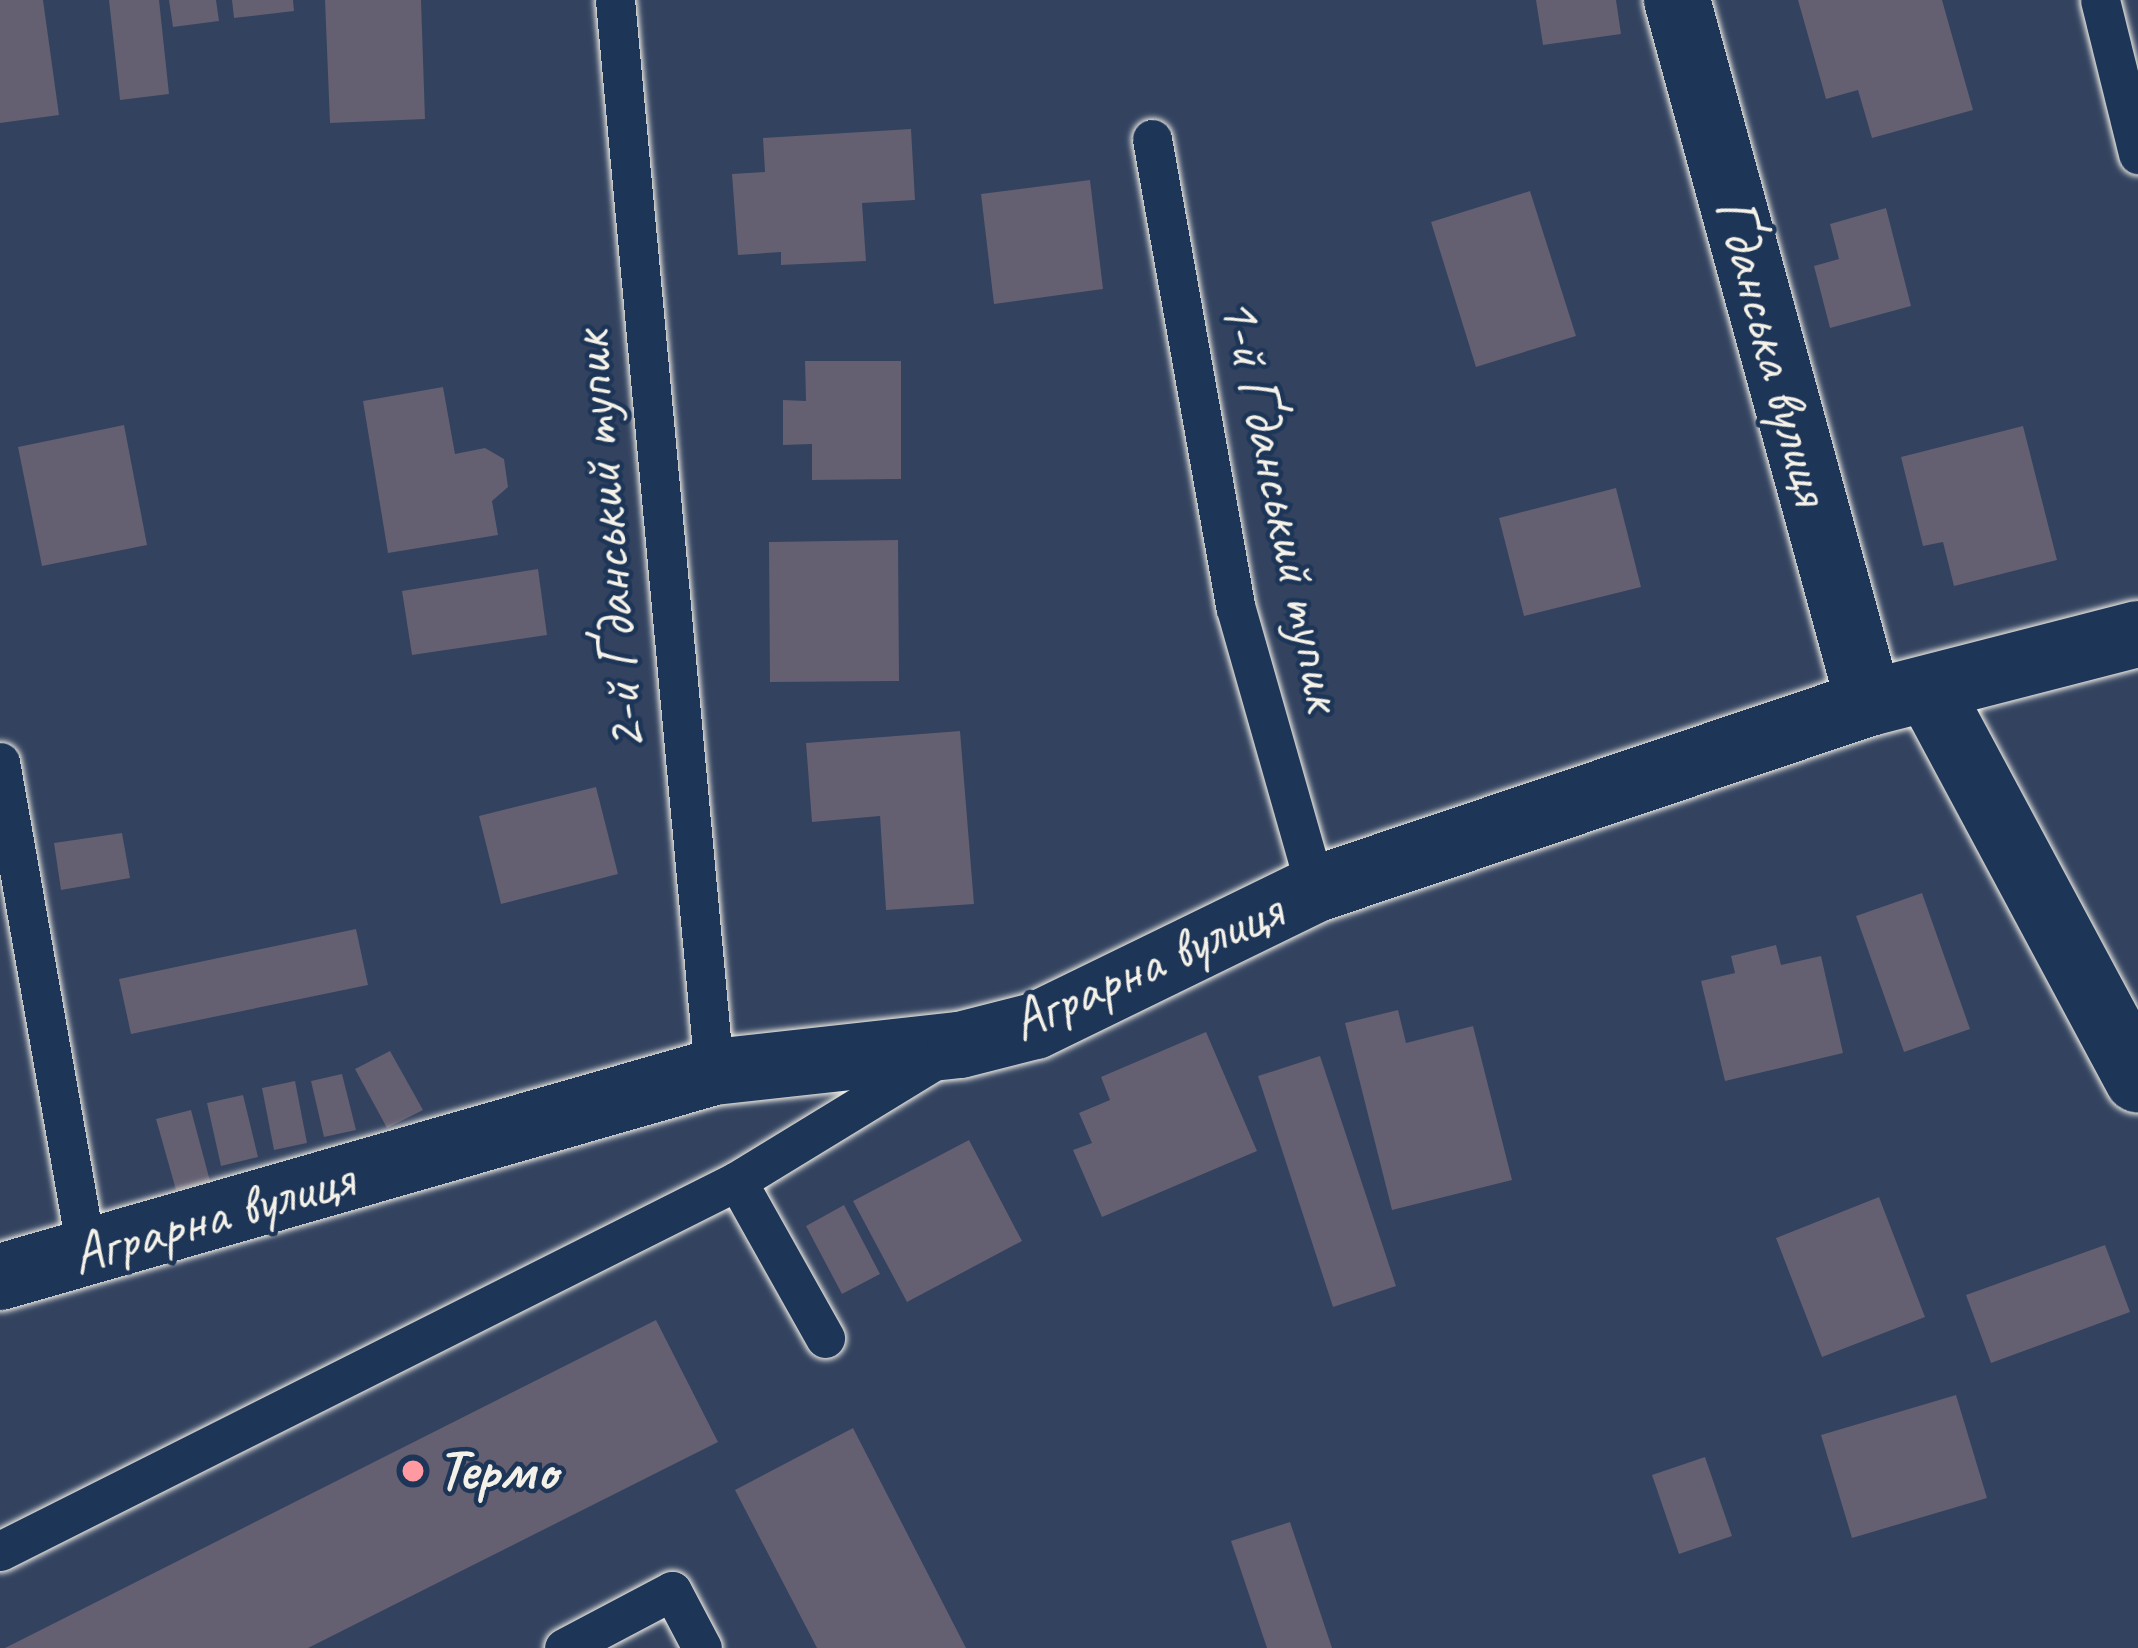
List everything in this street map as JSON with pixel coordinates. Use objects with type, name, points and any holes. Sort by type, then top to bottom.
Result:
[{"type":"street","name":"Ґданська вулиця","points":[[1677,0],[1899,696],[2138,1079]]},
{"type":"street","name":"Аграрна вулиця","points":[[0,1277],[715,1072],[960,1045],[1035,1026],[1316,889],[1899,696],[2138,634]]},
{"type":"lane","name":"2-й Ґданський тупик","points":[[615,0],[715,1072]]},
{"type":"lane","points":[[2100,0],[2138,154]]},
{"type":"lane","name":"1-й Ґданський тупик","points":[[1152,139],[1236,609],[1316,889]]},
{"type":"lane","points":[[0,762],[87,1253]]},
{"type":"lane","points":[[0,1551],[737,1181],[960,1045]]},
{"type":"lane","points":[[737,1181],[825,1338]]},
{"type":"lane","points":[[564,1648],[672,1592],[702,1648]]},
{"type":"building","points":[[0,0],[43,0],[59,115],[0,123]]},
{"type":"building","points":[[109,0],[159,0],[169,94],[120,100]]},
{"type":"building","points":[[169,0],[216,0],[219,21],[173,27]]},
{"type":"building","points":[[232,0],[293,0],[294,11],[234,18]]},
{"type":"building","points":[[325,0],[421,0],[425,119],[330,123]]},
{"type":"building","points":[[1536,0],[1616,0],[1621,34],[1543,45]]},
{"type":"building","points":[[1798,0],[1942,0],[1973,110],[1872,138],[1858,90],[1826,99]]},
{"type":"building","points":[[911,129],[915,200],[862,203],[866,261],[781,265],[781,252],[738,255],[732,174],[765,172],[763,138]]},
{"type":"building","points":[[1090,180],[1103,289],[994,304],[981,194]]},
{"type":"building","points":[[1530,191],[1576,336],[1476,367],[1431,222]]},
{"type":"building","points":[[1886,208],[1911,306],[1830,328],[1814,266],[1839,259],[1830,224]]},
{"type":"building","points":[[805,361],[901,361],[901,479],[812,480],[812,444],[783,445],[783,400],[806,401]]},
{"type":"building","points":[[443,387],[455,454],[485,448],[504,459],[508,487],[492,501],[498,535],[388,553],[363,401]]},
{"type":"building","points":[[124,425],[147,545],[42,566],[18,447]]},
{"type":"building","points":[[2023,426],[2057,560],[1954,586],[1943,542],[1923,546],[1901,457]]},
{"type":"building","points":[[1616,488],[1641,587],[1524,616],[1499,518]]},
{"type":"building","points":[[898,540],[899,681],[770,682],[769,542]]},
{"type":"building","points":[[538,569],[547,635],[412,655],[402,591]]},
{"type":"building","points":[[960,731],[974,904],[886,910],[880,816],[812,822],[806,743]]},
{"type":"building","points":[[596,787],[618,874],[501,904],[479,816]]},
{"type":"building","points":[[122,833],[130,878],[61,890],[54,843]]},
{"type":"building","points":[[1922,893],[1970,1029],[1904,1052],[1856,916]]},
{"type":"building","points":[[356,929],[368,985],[131,1034],[119,979]]},
{"type":"building","points":[[1776,945],[1781,965],[1821,956],[1843,1053],[1725,1081],[1701,981],[1735,973],[1731,956]]},
{"type":"building","points":[[1398,1010],[1406,1043],[1473,1026],[1512,1180],[1392,1210],[1345,1023]]},
{"type":"building","points":[[1206,1032],[1257,1151],[1102,1217],[1073,1150],[1092,1143],[1079,1113],[1110,1100],[1101,1077]]},
{"type":"building","points":[[390,1051],[423,1110],[387,1128],[355,1069]]},
{"type":"building","points":[[1320,1056],[1396,1286],[1333,1307],[1258,1076]]},
{"type":"building","points":[[342,1074],[356,1130],[324,1137],[311,1081]]},
{"type":"building","points":[[295,1081],[307,1143],[274,1150],[262,1088]]},
{"type":"building","points":[[243,1095],[258,1157],[221,1166],[207,1103]]},
{"type":"building","points":[[191,1110],[210,1181],[176,1190],[156,1119]]},
{"type":"building","points":[[969,1140],[1022,1241],[907,1302],[853,1201]]},
{"type":"building","points":[[1879,1197],[1925,1317],[1822,1357],[1776,1238]]},
{"type":"building","points":[[844,1205],[880,1274],[842,1294],[806,1226]]},
{"type":"building","points":[[2105,1245],[2130,1312],[1991,1363],[1966,1295]]},
{"type":"building","points":[[656,1320],[718,1442],[308,1648],[5,1648]]},
{"type":"building","points":[[1956,1395],[1987,1498],[1852,1538],[1821,1435]]},
{"type":"building","points":[[853,1428],[966,1648],[817,1648],[735,1490]]},
{"type":"building","points":[[1705,1457],[1732,1536],[1679,1554],[1652,1475]]},
{"type":"building","points":[[1290,1522],[1332,1648],[1267,1648],[1231,1541]]},
{"type":"place","name":"Термо","points":[[413,1471]]}]
